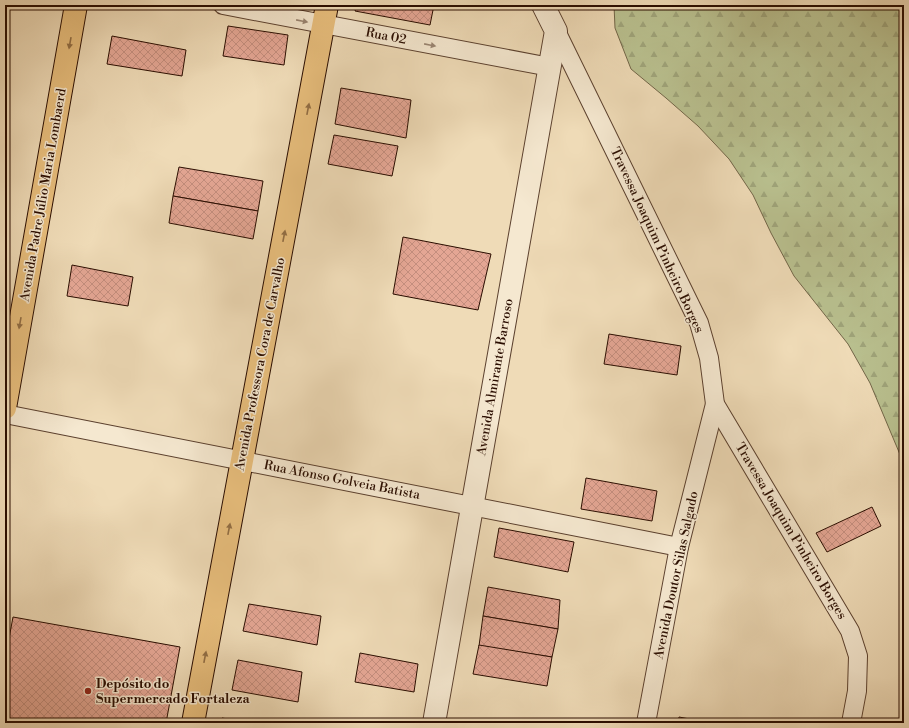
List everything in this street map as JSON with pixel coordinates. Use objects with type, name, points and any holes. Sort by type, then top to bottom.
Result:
[{"type":"main road","name":"Avenida Padre Júlio Maria Lombaerd","points":[[5,408],[76,5]]},
{"type":"main road","name":"Avenida Professora Cora de Carvalho","points":[[193,723],[325,15]]},
{"type":"street","name":"Rua 02","points":[[223,5],[325,15],[550,67]]},
{"type":"street","name":"Travessa Joaquim Pinheiro Borges","points":[[543,5],[699,323],[709,358],[715,404],[850,631],[858,656],[858,691],[851,723]]},
{"type":"street","name":"Avenida Almirante Barroso","points":[[434,723],[556,32]]},
{"type":"street","name":"Avenida Doutor Silas Salgado","points":[[646,723],[679,547],[715,404]]},
{"type":"street","name":"Rua Afonso Golveia Batista","points":[[5,414],[679,547]]},
{"type":"green space","points":[[614,5],[904,5],[904,464],[870,383],[848,344],[794,276],[753,195],[729,159],[698,126],[631,69],[615,28]]},
{"type":"building","points":[[357,5],[434,5],[430,25],[355,11]]},
{"type":"building","points":[[228,26],[288,35],[284,65],[223,56]]},
{"type":"building","points":[[112,36],[186,50],[182,76],[107,64]]},
{"type":"building","points":[[341,88],[411,100],[406,138],[335,124]]},
{"type":"building","points":[[334,135],[398,146],[392,176],[328,164]]},
{"type":"building","points":[[179,167],[263,181],[258,211],[173,196]]},
{"type":"building","points":[[173,196],[258,211],[253,239],[169,223]]},
{"type":"building","points":[[403,237],[491,254],[478,310],[393,294]]},
{"type":"building","points":[[72,265],[133,277],[128,306],[67,296]]},
{"type":"building","points":[[609,334],[681,346],[677,375],[604,364]]},
{"type":"building","points":[[586,478],[657,491],[652,521],[581,509]]},
{"type":"building","points":[[872,507],[881,526],[827,552],[816,533]]},
{"type":"building","points":[[499,528],[574,542],[568,572],[494,557]]},
{"type":"building","points":[[488,587],[560,600],[558,629],[483,616]]},
{"type":"building","points":[[249,604],[321,616],[317,645],[243,631]]},
{"type":"building","points":[[483,616],[558,629],[552,657],[479,646]]},
{"type":"building","name":"Depósito do Supermercado Fortaleza","points":[[13,617],[180,647],[166,723],[5,723],[5,660]]},
{"type":"building","points":[[479,645],[552,657],[547,686],[473,674]]},
{"type":"building","points":[[360,653],[418,664],[414,692],[355,682]]},
{"type":"building","points":[[238,660],[302,672],[298,702],[232,690]]},
{"type":"building","points":[[679,717],[711,723],[678,723]]},
{"type":"building","points":[[222,718],[251,723],[221,723]]},
{"type":"place","name":"Depósito do Supermercado Fortaleza","points":[[88,691]]}]
